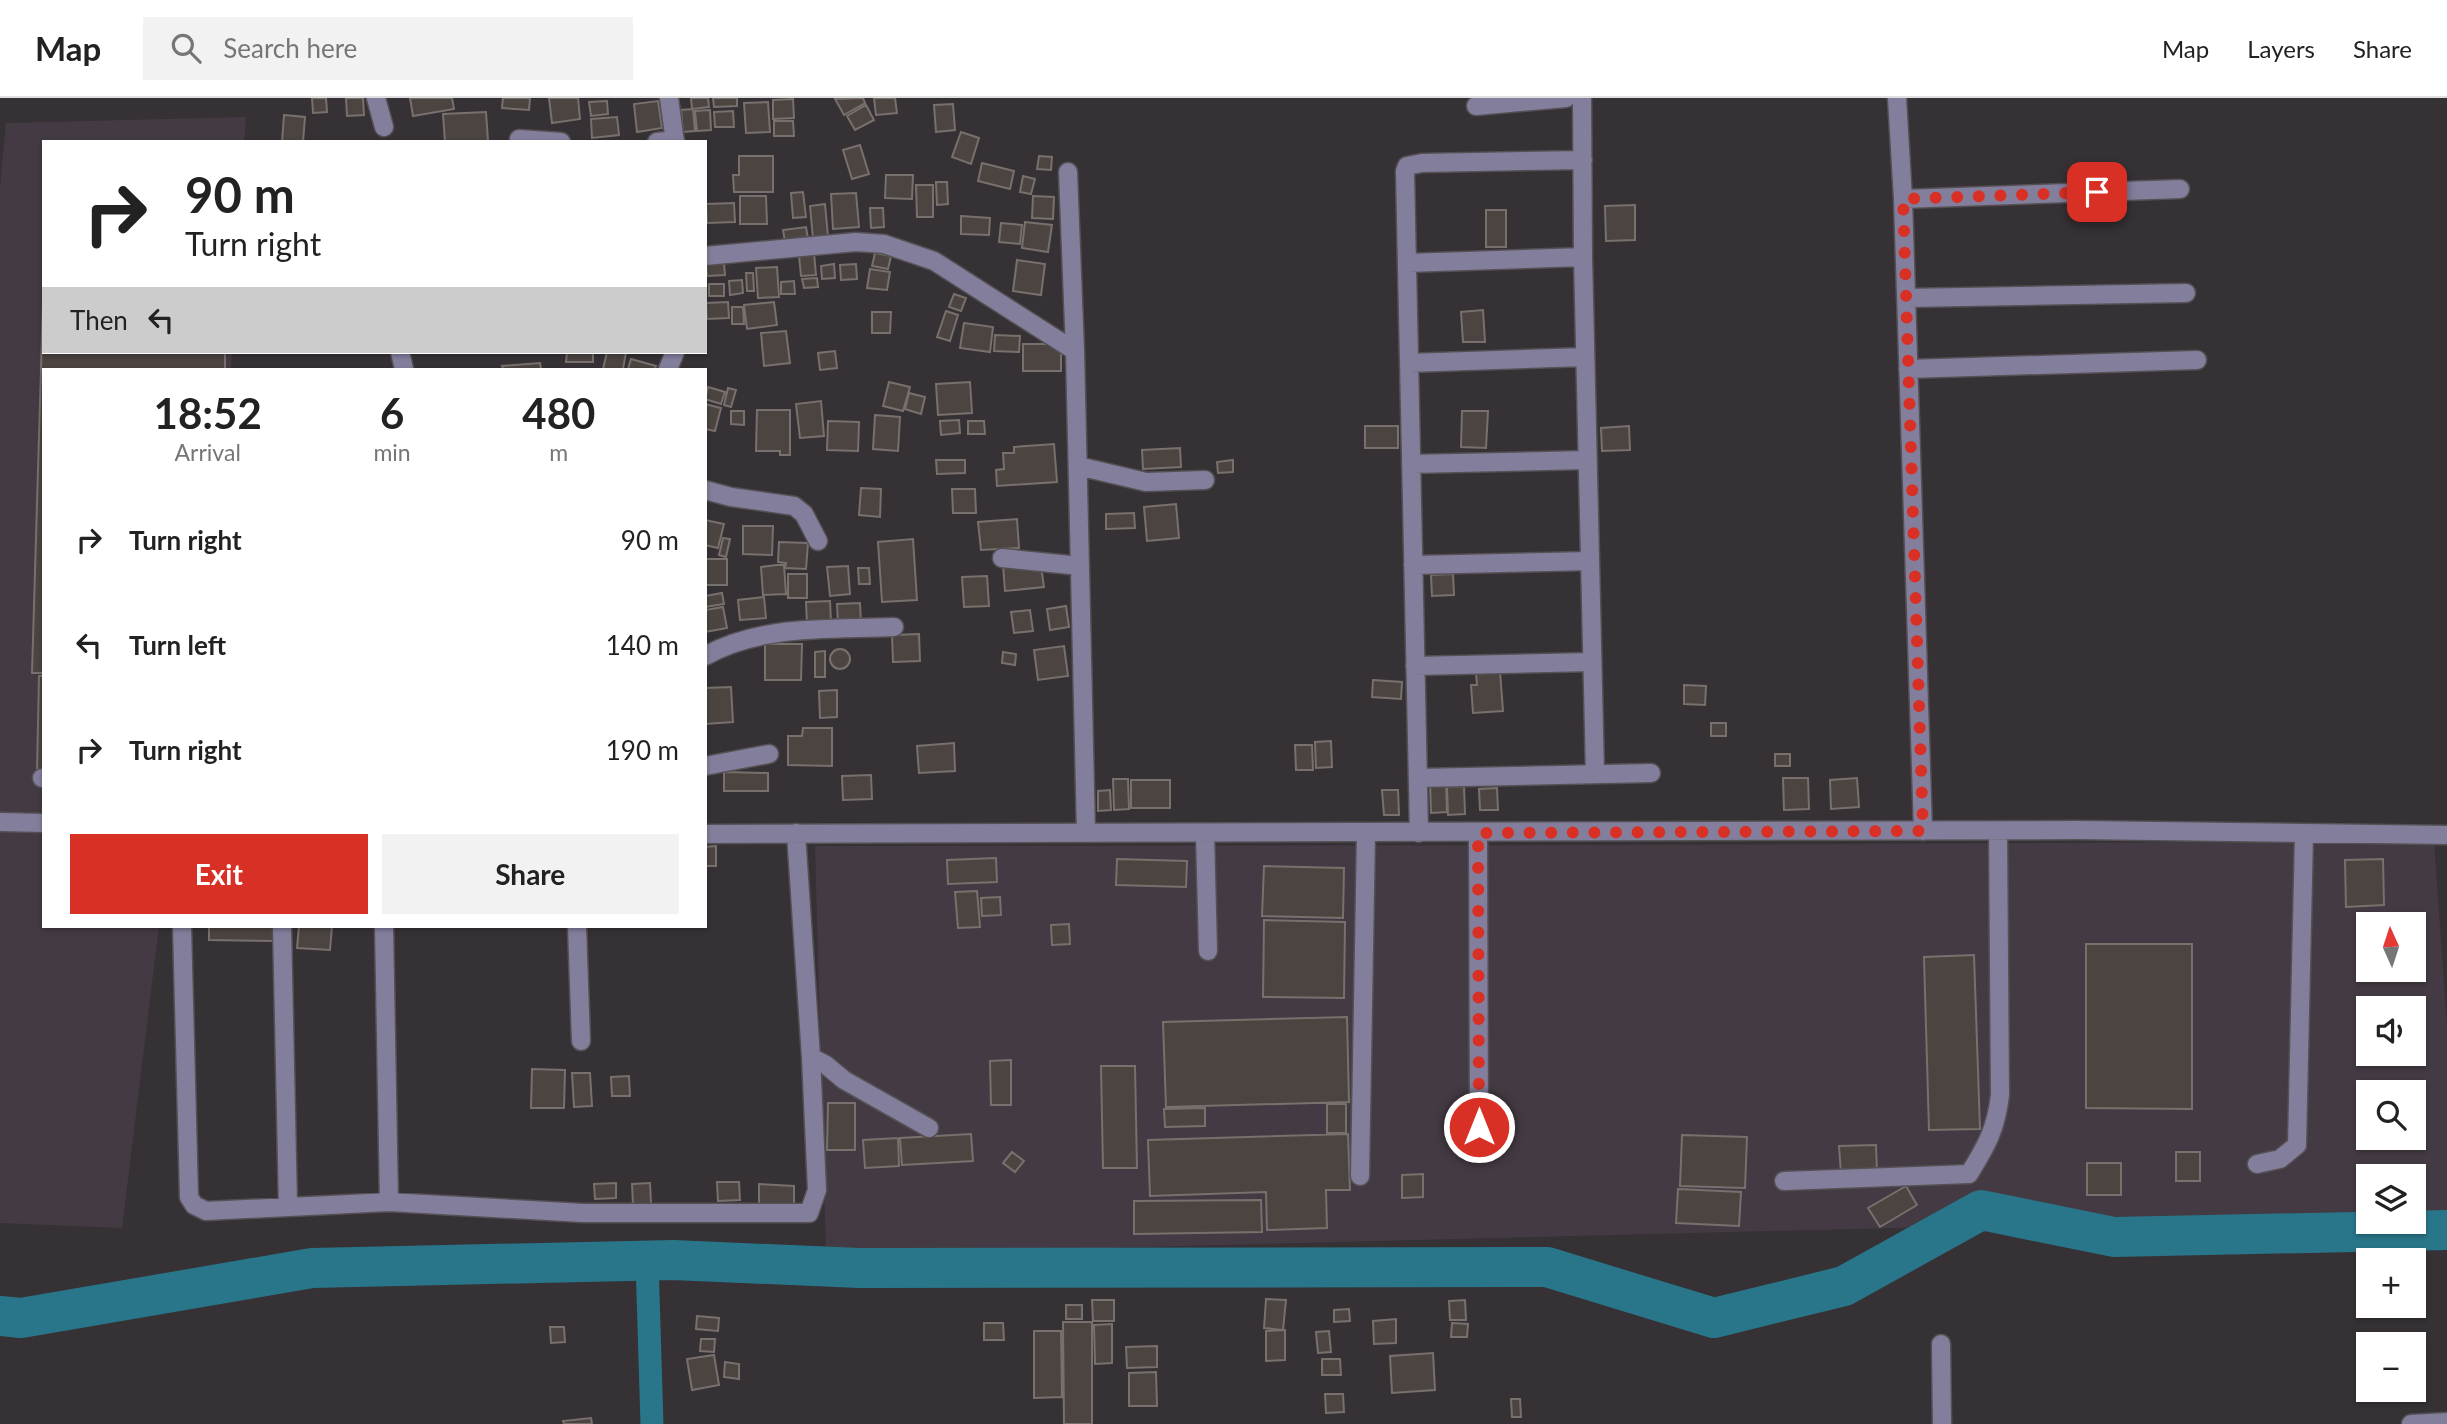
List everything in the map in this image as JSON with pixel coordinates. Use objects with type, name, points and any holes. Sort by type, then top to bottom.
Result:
[{"type":"street","points":[[376,98],[384,127]]},
{"type":"street","points":[[669,98],[669,140]]},
{"type":"street","points":[[1476,106],[1566,98]]},
{"type":"street","points":[[1582,98],[1595,774]]},
{"type":"street","points":[[1896,98],[1903,199],[1923,831]]},
{"type":"street","points":[[519,139],[533,140]]},
{"type":"street","points":[[1419,833],[1407,166],[1422,163],[1583,160]]},
{"type":"street","points":[[1068,172],[1075,351],[1086,833]]},
{"type":"street","points":[[1903,199],[2180,189]]},
{"type":"street","points":[[707,256],[856,242],[884,244],[934,261],[1075,351]]},
{"type":"street","points":[[1407,263],[1583,257]]},
{"type":"street","points":[[1906,298],[2186,293]]},
{"type":"street","points":[[1409,363],[1585,357]]},
{"type":"street","points":[[1908,369],[2197,360]]},
{"type":"street","points":[[1411,464],[1587,460]]},
{"type":"street","points":[[1078,466],[1146,482],[1205,480]]},
{"type":"street","points":[[707,491],[731,497],[794,506],[804,514],[818,541]]},
{"type":"street","points":[[1002,558],[1080,566]]},
{"type":"street","points":[[1413,565],[1590,561]]},
{"type":"street","points":[[707,655],[754,636],[782,631],[894,627]]},
{"type":"street","points":[[1415,666],[1592,663]]},
{"type":"street","points":[[707,766],[769,754]]},
{"type":"street","points":[[1418,778],[1651,773]]},
{"type":"street","points":[[0,822],[42,822]]},
{"type":"street","points":[[1784,1181],[1969,1174],[1986,1147],[1997,1121],[2000,1095],[1998,831]]},
{"type":"street","points":[[707,834],[1998,831],[2447,835]]},
{"type":"street","points":[[181,928],[189,1197],[194,1205],[206,1211],[389,1202],[583,1213],[809,1213],[817,1189],[796,833]]},
{"type":"street","points":[[1205,833],[1208,951]]},
{"type":"street","points":[[1360,1176],[1366,833]]},
{"type":"street","points":[[1478,833],[1479,1127]]},
{"type":"street","points":[[2257,1164],[2280,1159],[2297,1145],[2304,835]]},
{"type":"street","points":[[282,928],[288,1206]]},
{"type":"street","points":[[384,928],[389,1202]]},
{"type":"street","points":[[577,928],[581,1041]]},
{"type":"street","points":[[811,1057],[844,1080],[929,1128]]},
{"type":"street","points":[[1941,1343],[1942,1424]]},
{"type":"street","points":[[2411,1424],[2447,1422]]},
{"type":"shaded area","points":[[246,117],[244,140],[42,140],[42,354],[232,354],[231,368],[42,368],[42,928],[159,928],[122,1228],[0,1223],[0,187],[6,123]]},
{"type":"shaded area","points":[[2434,841],[2447,1026],[2447,1214],[2426,1215],[2426,1164],[2356,1164],[2356,1216],[826,1255],[815,846]]},
{"type":"building","points":[[312,98],[326,98],[327,112],[313,113]]},
{"type":"building","points":[[346,98],[363,98],[364,115],[347,116]]},
{"type":"building","points":[[410,98],[452,98],[454,109],[413,116]]},
{"type":"building","points":[[503,98],[530,98],[529,110],[502,108]]},
{"type":"building","points":[[549,98],[578,98],[580,119],[552,123]]},
{"type":"building","points":[[691,98],[708,98],[709,107],[692,109]]},
{"type":"building","points":[[713,98],[737,98],[737,106],[714,107]]},
{"type":"building","points":[[863,98],[865,103],[844,115],[835,99]]},
{"type":"building","points":[[874,98],[895,98],[897,113],[876,115]]},
{"type":"building","points":[[793,99],[794,118],[773,119],[773,100]]},
{"type":"building","points":[[607,101],[608,114],[591,116],[589,102]]},
{"type":"building","points":[[658,101],[662,128],[637,132],[634,104]]},
{"type":"building","points":[[768,102],[770,132],[746,133],[744,103]]},
{"type":"building","points":[[953,104],[955,130],[936,132],[934,105]]},
{"type":"building","points":[[866,105],[874,120],[855,130],[847,116]]},
{"type":"building","points":[[693,109],[695,131],[683,132],[681,110]]},
{"type":"building","points":[[710,110],[711,130],[697,131],[695,111]]},
{"type":"building","points":[[733,111],[734,127],[715,127],[714,112]]},
{"type":"building","points":[[486,112],[488,140],[445,140],[443,114]]},
{"type":"building","points":[[284,115],[305,117],[303,140],[282,140]]},
{"type":"building","points":[[617,117],[619,135],[592,138],[591,119]]},
{"type":"building","points":[[774,121],[793,121],[794,136],[774,136]]},
{"type":"building","points":[[961,132],[979,138],[971,164],[952,157]]},
{"type":"building","points":[[860,145],[869,174],[852,179],[843,150]]},
{"type":"building","points":[[739,156],[773,156],[773,192],[734,192],[733,175],[739,175]]},
{"type":"building","points":[[1039,156],[1052,157],[1051,170],[1037,169]]},
{"type":"building","points":[[982,163],[1014,171],[1010,189],[978,181]]},
{"type":"building","points":[[886,175],[913,175],[912,199],[885,198]]},
{"type":"building","points":[[1023,176],[1035,179],[1031,194],[1020,192]]},
{"type":"building","points":[[936,182],[947,182],[948,204],[937,205]]},
{"type":"building","points":[[916,185],[933,185],[933,217],[917,217]]},
{"type":"building","points":[[803,192],[806,217],[793,218],[791,193]]},
{"type":"building","points":[[856,193],[859,227],[833,229],[831,194]]},
{"type":"building","points":[[740,196],[766,196],[767,224],[740,224]]},
{"type":"building","points":[[1033,196],[1054,197],[1053,219],[1032,218]]},
{"type":"building","points":[[734,203],[735,222],[707,223],[707,204]]},
{"type":"building","points":[[825,204],[828,237],[813,238],[810,206]]},
{"type":"building","points":[[1635,205],[1635,240],[1606,241],[1605,206]]},
{"type":"building","points":[[870,208],[883,208],[884,227],[871,228]]},
{"type":"building","points":[[1486,210],[1506,210],[1506,247],[1486,247]]},
{"type":"building","points":[[961,216],[990,218],[989,235],[961,234]]},
{"type":"building","points":[[1025,222],[1052,225],[1048,252],[1022,248]]},
{"type":"building","points":[[1001,223],[1022,225],[1020,244],[999,242]]},
{"type":"building","points":[[806,227],[808,239],[785,242],[783,230]]},
{"type":"building","points":[[814,253],[816,275],[801,276],[799,255]]},
{"type":"building","points":[[875,253],[891,256],[888,269],[872,266]]},
{"type":"building","points":[[1017,260],[1045,264],[1041,295],[1013,291]]},
{"type":"building","points":[[724,263],[725,275],[707,276],[707,264]]},
{"type":"building","points":[[834,264],[835,278],[822,279],[821,266]]},
{"type":"building","points":[[856,264],[857,279],[841,280],[840,265]]},
{"type":"building","points":[[777,267],[779,297],[758,298],[756,268]]},
{"type":"building","points":[[870,269],[890,272],[887,290],[867,288]]},
{"type":"building","points":[[746,273],[753,273],[754,291],[747,291]]},
{"type":"building","points":[[817,278],[818,287],[804,288],[802,279]]},
{"type":"building","points":[[742,280],[743,293],[730,295],[729,281]]},
{"type":"building","points":[[794,281],[795,294],[781,294],[781,282]]},
{"type":"building","points":[[709,284],[724,284],[724,296],[709,296]]},
{"type":"building","points":[[954,294],[966,298],[961,311],[949,307]]},
{"type":"building","points":[[728,302],[729,318],[707,319],[707,303]]},
{"type":"building","points":[[774,302],[777,325],[747,329],[744,305]]},
{"type":"building","points":[[732,307],[743,307],[744,324],[732,324]]},
{"type":"building","points":[[1483,310],[1485,342],[1463,342],[1461,312]]},
{"type":"building","points":[[946,311],[958,315],[950,341],[937,337]]},
{"type":"building","points":[[872,312],[891,312],[890,333],[872,333]]},
{"type":"building","points":[[964,323],[993,327],[990,352],[960,348]]},
{"type":"building","points":[[786,331],[790,363],[764,366],[761,333]]},
{"type":"building","points":[[42,335],[42,354],[225,354],[225,368],[42,368],[42,673],[32,673]]},
{"type":"building","points":[[995,335],[1020,336],[1019,352],[994,351]]},
{"type":"building","points":[[1023,344],[1061,344],[1061,371],[1023,371]]},
{"type":"building","points":[[835,351],[837,368],[820,370],[818,353]]},
{"type":"building","points":[[567,354],[593,354],[593,362],[566,362]]},
{"type":"building","points":[[607,354],[626,354],[623,368],[603,368]]},
{"type":"building","points":[[631,359],[656,366],[655,368],[628,368]]},
{"type":"building","points":[[540,363],[541,368],[503,368],[502,366]]},
{"type":"building","points":[[889,382],[910,387],[903,411],[883,406]]},
{"type":"building","points":[[970,382],[972,413],[938,415],[936,384]]},
{"type":"building","points":[[708,387],[725,392],[721,404],[707,400]]},
{"type":"building","points":[[728,388],[736,390],[731,407],[724,405]]},
{"type":"building","points":[[909,393],[925,397],[921,414],[905,409]]},
{"type":"building","points":[[821,401],[824,436],[800,438],[796,404]]},
{"type":"building","points":[[707,404],[721,408],[715,431],[707,429]]},
{"type":"building","points":[[757,410],[790,410],[790,455],[780,455],[780,451],[756,451]]},
{"type":"building","points":[[731,411],[744,411],[744,425],[731,424]]},
{"type":"building","points":[[1462,411],[1488,411],[1486,448],[1461,447]]},
{"type":"building","points":[[875,415],[900,417],[898,451],[873,449]]},
{"type":"building","points":[[959,420],[960,433],[941,435],[940,421]]},
{"type":"building","points":[[828,421],[859,422],[858,451],[827,450]]},
{"type":"building","points":[[968,421],[984,421],[985,434],[968,434]]},
{"type":"building","points":[[1365,426],[1398,426],[1398,448],[1365,448]]},
{"type":"building","points":[[1629,426],[1630,450],[1602,451],[1601,428]]},
{"type":"building","points":[[1054,444],[1057,482],[997,486],[996,470],[1004,469],[1003,453],[1014,453],[1014,447]]},
{"type":"building","points":[[1180,448],[1181,467],[1143,469],[1142,450]]},
{"type":"building","points":[[936,460],[965,460],[965,473],[937,474]]},
{"type":"building","points":[[1233,460],[1233,472],[1218,473],[1217,462]]},
{"type":"building","points":[[861,488],[881,489],[880,517],[859,515]]},
{"type":"building","points":[[952,489],[975,489],[976,513],[953,513]]},
{"type":"building","points":[[1176,504],[1179,538],[1147,541],[1144,507]]},
{"type":"building","points":[[1134,513],[1135,528],[1106,529],[1106,514]]},
{"type":"building","points":[[1017,519],[1019,548],[981,550],[978,522]]},
{"type":"building","points":[[707,520],[724,524],[718,548],[707,545]]},
{"type":"building","points":[[743,526],[773,526],[772,555],[743,554]]},
{"type":"building","points":[[723,538],[730,539],[726,557],[719,555]]},
{"type":"building","points":[[913,539],[917,600],[882,602],[878,542]]},
{"type":"building","points":[[779,542],[808,543],[806,569],[785,568],[786,563],[778,562]]},
{"type":"building","points":[[707,559],[727,559],[727,585],[707,585]]},
{"type":"building","points":[[784,565],[786,594],[763,595],[761,567]]},
{"type":"building","points":[[1003,565],[1041,566],[1044,587],[1005,591]]},
{"type":"building","points":[[848,566],[850,594],[830,596],[827,567]]},
{"type":"building","points":[[858,568],[869,568],[870,584],[859,584]]},
{"type":"building","points":[[788,574],[807,574],[807,598],[788,598]]},
{"type":"building","points":[[1453,574],[1454,595],[1432,596],[1431,575]]},
{"type":"building","points":[[987,576],[989,606],[964,607],[962,577]]},
{"type":"building","points":[[722,593],[724,604],[707,607],[707,596]]},
{"type":"building","points":[[764,597],[766,618],[740,620],[738,600]]},
{"type":"building","points":[[830,601],[831,622],[807,623],[806,602]]},
{"type":"building","points":[[860,603],[861,624],[838,624],[837,604]]},
{"type":"building","points":[[1066,606],[1069,627],[1050,630],[1047,609]]},
{"type":"building","points":[[723,607],[727,628],[707,632],[707,610]]},
{"type":"building","points":[[1030,610],[1033,631],[1014,633],[1011,612]]},
{"type":"building","points":[[919,634],[920,661],[893,662],[892,635]]},
{"type":"building","points":[[765,644],[802,644],[801,680],[765,680]]},
{"type":"building","points":[[1064,646],[1068,676],[1038,680],[1034,650]]},
{"type":"building","points":[[840,649],[847,652],[850,659],[847,666],[840,669],[833,666],[830,659],[833,652]]},
{"type":"building","points":[[825,651],[825,677],[815,677],[815,652]]},
{"type":"building","points":[[1003,652],[1016,654],[1015,665],[1002,663]]},
{"type":"building","points":[[1500,671],[1503,711],[1473,713],[1471,685],[1477,685],[1476,673]]},
{"type":"building","points":[[39,676],[42,676],[42,772],[37,772]]},
{"type":"building","points":[[1373,680],[1402,682],[1401,699],[1372,697]]},
{"type":"building","points":[[1684,685],[1706,686],[1705,705],[1684,704]]},
{"type":"building","points":[[731,687],[733,722],[707,724],[707,688]]},
{"type":"building","points":[[837,690],[837,717],[820,718],[819,691]]},
{"type":"building","points":[[1711,723],[1726,723],[1726,736],[1711,736]]},
{"type":"building","points":[[803,728],[832,728],[832,766],[788,765],[788,736],[802,736]]},
{"type":"building","points":[[1331,741],[1332,767],[1316,768],[1315,742]]},
{"type":"building","points":[[954,743],[955,771],[919,773],[917,746]]},
{"type":"building","points":[[1295,745],[1312,745],[1313,770],[1296,770]]},
{"type":"building","points":[[1775,754],[1790,754],[1790,766],[1775,766]]},
{"type":"building","points":[[724,772],[768,773],[768,791],[724,791]]},
{"type":"building","points":[[871,775],[872,799],[843,800],[842,776]]},
{"type":"building","points":[[1783,778],[1808,778],[1809,809],[1784,810]]},
{"type":"building","points":[[1857,778],[1859,807],[1831,809],[1830,780]]},
{"type":"building","points":[[1113,779],[1128,779],[1129,809],[1114,810]]},
{"type":"building","points":[[1131,780],[1170,780],[1170,808],[1131,808]]},
{"type":"building","points":[[1446,781],[1447,812],[1431,813],[1430,782]]},
{"type":"building","points":[[1464,786],[1465,814],[1448,815],[1447,787]]},
{"type":"building","points":[[1497,788],[1498,810],[1480,810],[1479,789]]},
{"type":"building","points":[[1110,790],[1111,810],[1098,811],[1098,791]]},
{"type":"building","points":[[1382,790],[1398,790],[1399,815],[1384,815]]},
{"type":"building","points":[[716,846],[716,866],[707,866],[707,847]]},
{"type":"building","points":[[996,858],[997,882],[948,884],[947,860]]},
{"type":"building","points":[[1117,859],[1187,861],[1186,887],[1116,885]]},
{"type":"building","points":[[2383,859],[2384,905],[2346,907],[2345,860]]},
{"type":"building","points":[[1264,866],[1344,868],[1343,918],[1262,916]]},
{"type":"building","points":[[977,891],[980,927],[958,928],[955,892]]},
{"type":"building","points":[[1000,897],[1001,915],[982,916],[981,898]]},
{"type":"building","points":[[1264,920],[1345,922],[1344,998],[1263,997]]},
{"type":"building","points":[[1069,924],[1070,944],[1052,945],[1051,925]]},
{"type":"building","points":[[209,928],[273,928],[273,941],[209,940]]},
{"type":"building","points":[[299,928],[332,928],[330,950],[297,948]]},
{"type":"building","points":[[2086,944],[2192,944],[2192,1109],[2086,1108]]},
{"type":"building","points":[[1974,955],[1980,1129],[1929,1130],[1924,957]]},
{"type":"building","points":[[1347,1017],[1349,1102],[1166,1107],[1163,1022]]},
{"type":"building","points":[[1011,1060],[1011,1105],[991,1105],[990,1061]]},
{"type":"building","points":[[1101,1066],[1135,1066],[1137,1168],[1103,1168]]},
{"type":"building","points":[[532,1069],[565,1070],[564,1108],[531,1108]]},
{"type":"building","points":[[572,1073],[590,1073],[592,1106],[574,1107]]},
{"type":"building","points":[[629,1076],[630,1096],[612,1096],[611,1077]]},
{"type":"building","points":[[828,1103],[855,1103],[855,1150],[827,1150]]},
{"type":"building","points":[[1327,1104],[1346,1104],[1346,1133],[1327,1133]]},
{"type":"building","points":[[1205,1108],[1205,1126],[1165,1127],[1164,1109]]},
{"type":"building","points":[[971,1134],[973,1161],[902,1165],[900,1138]]},
{"type":"building","points":[[1348,1134],[1350,1190],[1326,1190],[1327,1228],[1267,1230],[1266,1192],[1150,1196],[1148,1140]]},
{"type":"building","points":[[1682,1135],[1747,1137],[1745,1188],[1680,1186]]},
{"type":"building","points":[[898,1138],[899,1166],[865,1168],[863,1140]]},
{"type":"building","points":[[1876,1145],[1877,1173],[1841,1174],[1839,1146]]},
{"type":"building","points":[[1012,1152],[1024,1161],[1015,1172],[1003,1163]]},
{"type":"building","points":[[2176,1152],[2200,1152],[2200,1181],[2176,1181]]},
{"type":"building","points":[[2087,1163],[2121,1163],[2121,1195],[2087,1195]]},
{"type":"building","points":[[1423,1174],[1423,1197],[1402,1198],[1402,1175]]},
{"type":"building","points":[[717,1182],[739,1182],[740,1200],[718,1201]]},
{"type":"building","points":[[616,1183],[616,1198],[595,1199],[594,1184]]},
{"type":"building","points":[[650,1183],[651,1204],[633,1205],[632,1184]]},
{"type":"building","points":[[759,1184],[794,1186],[794,1207],[759,1207]]},
{"type":"building","points":[[1906,1186],[1917,1205],[1880,1227],[1868,1208]]},
{"type":"building","points":[[1678,1189],[1741,1192],[1739,1226],[1676,1223]]},
{"type":"building","points":[[1261,1200],[1262,1232],[1134,1234],[1134,1201]]},
{"type":"building","points":[[1266,1299],[1286,1300],[1283,1330],[1264,1328]]},
{"type":"building","points":[[1092,1300],[1114,1300],[1114,1321],[1093,1321]]},
{"type":"building","points":[[1465,1300],[1466,1320],[1450,1320],[1449,1301]]},
{"type":"building","points":[[1066,1305],[1082,1305],[1082,1319],[1066,1319]]},
{"type":"building","points":[[1349,1309],[1350,1321],[1334,1322],[1334,1310]]},
{"type":"building","points":[[697,1316],[719,1318],[718,1331],[696,1329]]},
{"type":"building","points":[[1396,1319],[1396,1343],[1374,1344],[1373,1321]]},
{"type":"building","points":[[1063,1322],[1092,1322],[1092,1424],[1064,1424]]},
{"type":"building","points":[[984,1323],[1003,1323],[1004,1340],[984,1340]]},
{"type":"building","points":[[1452,1323],[1468,1324],[1467,1337],[1451,1337]]},
{"type":"building","points":[[1112,1324],[1112,1363],[1095,1364],[1094,1325]]},
{"type":"building","points":[[550,1327],[564,1327],[565,1342],[551,1343]]},
{"type":"building","points":[[1285,1330],[1285,1360],[1266,1361],[1266,1331]]},
{"type":"building","points":[[1034,1331],[1061,1331],[1062,1397],[1034,1398]]},
{"type":"building","points":[[1329,1331],[1331,1352],[1318,1353],[1316,1332]]},
{"type":"building","points":[[701,1339],[715,1339],[714,1352],[700,1351]]},
{"type":"building","points":[[1157,1346],[1157,1367],[1127,1368],[1126,1347]]},
{"type":"building","points":[[1433,1353],[1435,1390],[1392,1393],[1390,1356]]},
{"type":"building","points":[[714,1355],[719,1385],[692,1390],[687,1359]]},
{"type":"building","points":[[1322,1359],[1340,1359],[1341,1375],[1322,1375]]},
{"type":"building","points":[[725,1362],[739,1364],[739,1379],[724,1377]]},
{"type":"building","points":[[1156,1372],[1157,1406],[1129,1406],[1129,1373]]},
{"type":"building","points":[[1325,1394],[1343,1394],[1344,1412],[1326,1413]]},
{"type":"building","points":[[1511,1399],[1520,1399],[1521,1417],[1512,1417]]},
{"type":"building","points":[[591,1418],[592,1424],[564,1424],[563,1421]]},
{"type":"waterway","points":[[0,1316],[21,1318],[312,1268],[673,1260],[859,1268],[1547,1267],[1714,1318],[1844,1286],[1981,1210],[2114,1237],[2447,1230]]},
{"type":"waterway","points":[[647,1261],[652,1424]]},
{"type":"route","points":[[1479,1127],[1478,833],[1923,831],[1903,199],[2097,192]]}]
